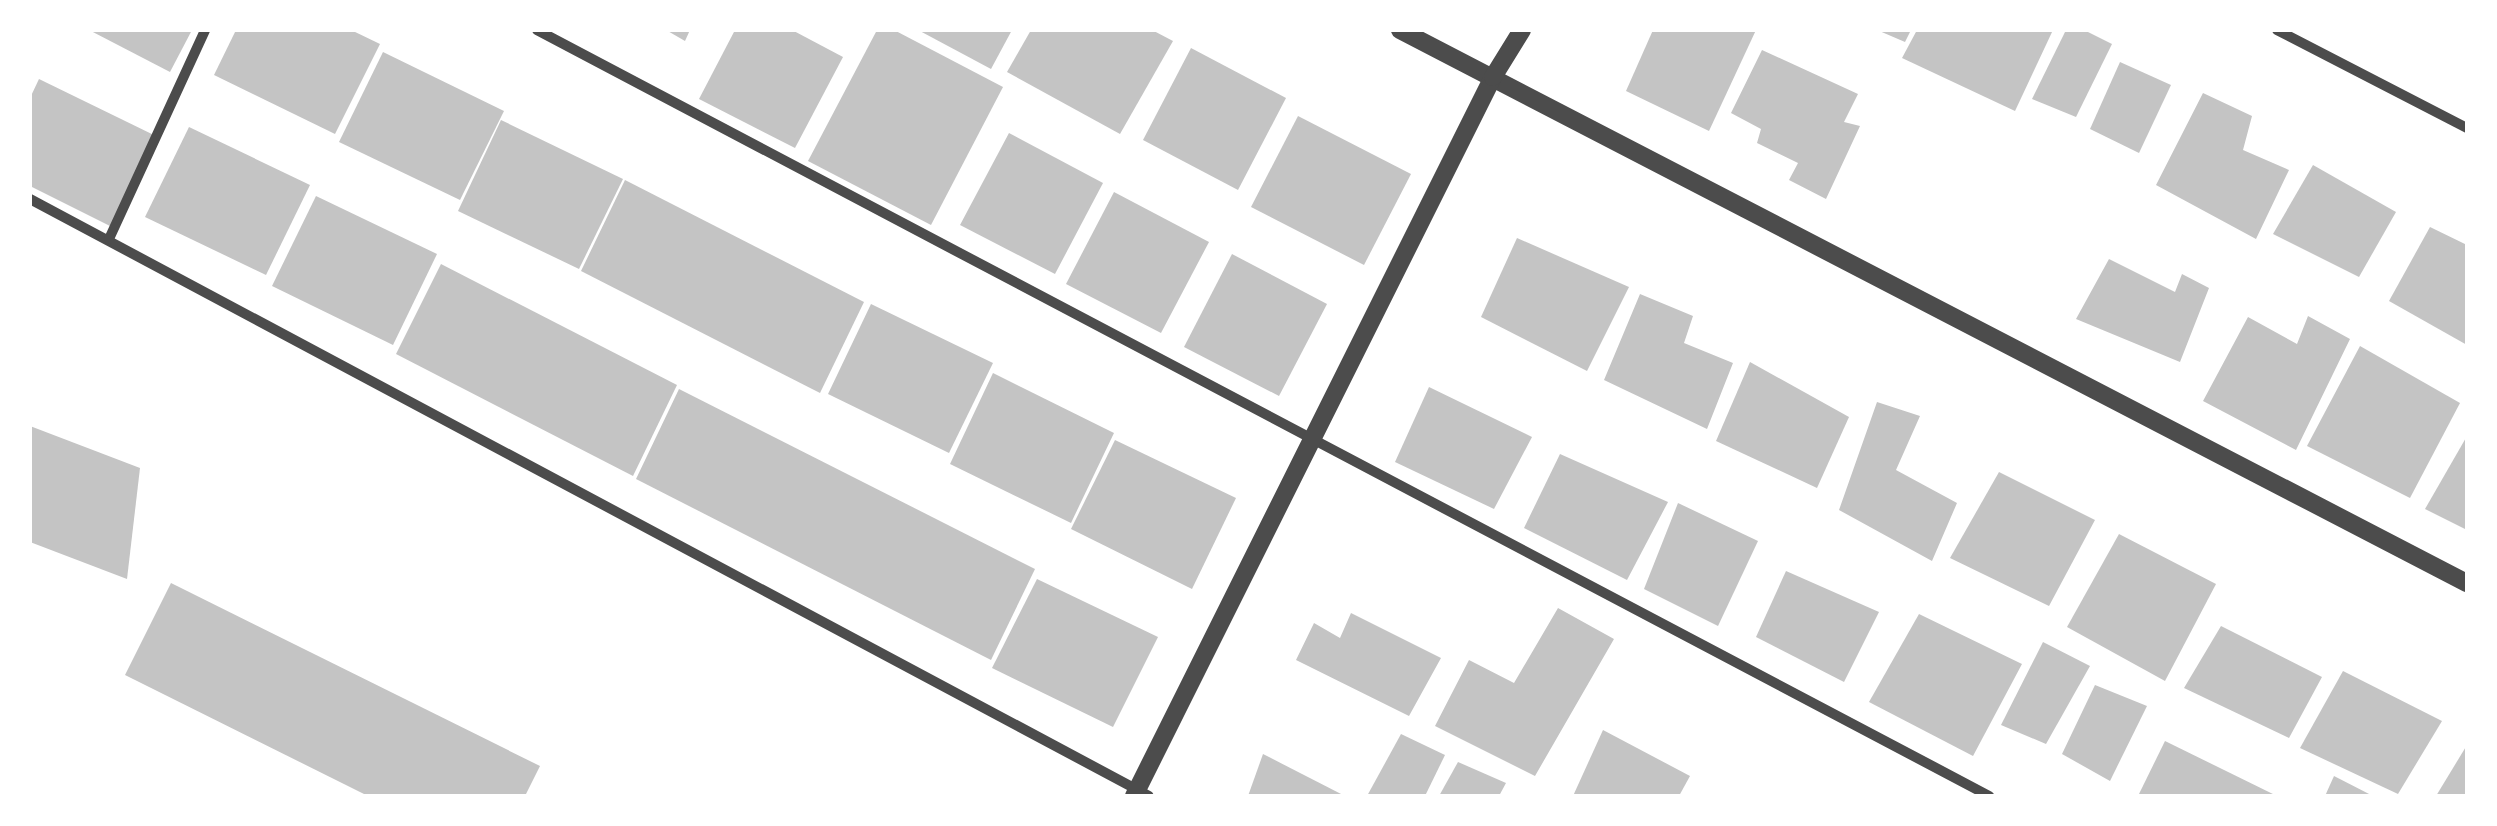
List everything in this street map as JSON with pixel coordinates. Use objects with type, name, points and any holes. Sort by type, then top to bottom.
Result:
[{"type":"street","points":[[109,239],[205,30]]},
{"type":"street","points":[[537,30],[1988,796]]},
{"type":"street","points":[[1400,30],[2467,583]]},
{"type":"street","points":[[30,199],[1140,794],[1310,440],[1492,77],[1522,30]]},
{"type":"street","points":[[2277,30],[2467,128]]},
{"type":"building","points":[[89,30],[192,30],[170,72]]},
{"type":"building","points":[[236,30],[351,30],[380,44],[335,134],[214,75]]},
{"type":"building","points":[[666,30],[690,30],[685,41]]},
{"type":"building","points":[[735,30],[792,30],[843,57],[795,148],[699,99]]},
{"type":"building","points":[[877,30],[894,30],[1003,87],[931,225],[808,161]]},
{"type":"building","points":[[918,30],[1012,30],[991,69]]},
{"type":"building","points":[[1031,30],[1152,30],[1173,41],[1120,134],[1007,72]]},
{"type":"building","points":[[1653,30],[1756,30],[1709,131],[1626,91]]},
{"type":"building","points":[[1877,30],[1911,30],[1905,42]]},
{"type":"building","points":[[1917,30],[2053,30],[2015,111],[1902,58]]},
{"type":"building","points":[[2066,30],[2084,30],[2112,44],[2076,117],[2032,99]]},
{"type":"building","points":[[1191,48],[1286,98],[1238,190],[1143,140]]},
{"type":"building","points":[[1762,50],[1858,94],[1844,122],[1860,126],[1826,199],[1789,180],[1798,163],[1757,143],[1761,129],[1731,113]]},
{"type":"building","points":[[383,52],[504,111],[460,200],[339,142]]},
{"type":"building","points":[[2120,62],[2171,85],[2139,153],[2090,129]]},
{"type":"building","points":[[39,79],[160,138],[116,229],[30,186],[30,98]]},
{"type":"building","points":[[2203,93],[2252,116],[2243,150],[2289,170],[2256,239],[2156,185]]},
{"type":"building","points":[[1298,116],[1411,174],[1364,265],[1251,207]]},
{"type":"building","points":[[501,120],[623,179],[579,269],[458,211]]},
{"type":"building","points":[[189,127],[310,185],[266,275],[145,217]]},
{"type":"building","points":[[1009,133],[1103,183],[1055,274],[960,225]]},
{"type":"building","points":[[2313,165],[2396,212],[2359,277],[2273,234]]},
{"type":"building","points":[[625,180],[864,302],[820,393],[581,271]]},
{"type":"building","points":[[1114,192],[1209,242],[1161,333],[1066,284]]},
{"type":"building","points":[[316,196],[437,254],[393,345],[272,286]]},
{"type":"building","points":[[2430,227],[2467,245],[2467,345],[2389,301]]},
{"type":"building","points":[[1517,238],[1629,287],[1587,371],[1481,317]]},
{"type":"building","points":[[1232,254],[1327,304],[1279,396],[1184,347]]},
{"type":"building","points":[[2109,259],[2175,292],[2182,274],[2209,288],[2180,362],[2076,319]]},
{"type":"building","points":[[441,264],[677,385],[633,476],[396,354]]},
{"type":"building","points":[[1640,294],[1693,316],[1684,343],[1733,363],[1707,429],[1604,380]]},
{"type":"building","points":[[871,304],[993,363],[949,453],[828,394]]},
{"type":"building","points":[[2308,316],[2350,339],[2296,450],[2203,401],[2248,317],[2297,344]]},
{"type":"building","points":[[2360,346],[2460,403],[2410,498],[2307,446]]},
{"type":"building","points":[[1750,362],[1849,417],[1817,488],[1716,441]]},
{"type":"building","points":[[993,373],[1114,433],[1071,523],[950,464]]},
{"type":"building","points":[[1429,387],[1532,437],[1494,509],[1395,462]]},
{"type":"building","points":[[679,389],[1035,569],[991,660],[636,479]]},
{"type":"building","points":[[1877,402],[1920,416],[1896,470],[1957,503],[1932,561],[1839,510]]},
{"type":"building","points":[[30,426],[140,468],[127,579],[30,542]]},
{"type":"building","points":[[2467,436],[2467,530],[2425,509]]},
{"type":"building","points":[[1115,440],[1236,498],[1192,589],[1071,529]]},
{"type":"building","points":[[1560,454],[1668,502],[1627,580],[1524,528]]},
{"type":"building","points":[[1999,472],[2095,520],[2049,606],[1950,558]]},
{"type":"building","points":[[1678,503],[1758,541],[1718,626],[1644,589]]},
{"type":"building","points":[[2119,534],[2216,584],[2165,681],[2067,627]]},
{"type":"building","points":[[1786,571],[1879,612],[1844,682],[1756,637]]},
{"type":"building","points":[[1037,579],[1158,637],[1113,727],[992,668]]},
{"type":"building","points":[[171,583],[540,766],[525,796],[368,796],[125,675]]},
{"type":"building","points":[[1558,608],[1614,639],[1535,776],[1435,726],[1469,660],[1514,683]]},
{"type":"building","points":[[1351,613],[1441,658],[1409,716],[1296,660],[1314,623],[1340,638]]},
{"type":"building","points":[[1919,614],[2022,664],[1973,756],[1869,702]]},
{"type":"building","points":[[2221,626],[2322,677],[2289,738],[2184,688]]},
{"type":"building","points":[[2043,642],[2090,666],[2046,744],[2001,725]]},
{"type":"building","points":[[2343,671],[2442,721],[2398,794],[2300,748]]},
{"type":"building","points":[[2095,685],[2147,706],[2110,781],[2062,754]]},
{"type":"building","points":[[1603,730],[1690,776],[1679,796],[1573,796]]},
{"type":"building","points":[[1401,734],[1445,755],[1425,796],[1367,796]]},
{"type":"building","points":[[2165,741],[2277,796],[2138,796]]},
{"type":"building","points":[[2467,745],[2467,796],[2436,796]]},
{"type":"building","points":[[1263,754],[1345,796],[1248,796]]},
{"type":"building","points":[[1458,762],[1506,783],[1499,796],[1439,796]]},
{"type":"building","points":[[2334,776],[2373,796],[2325,796]]}]
